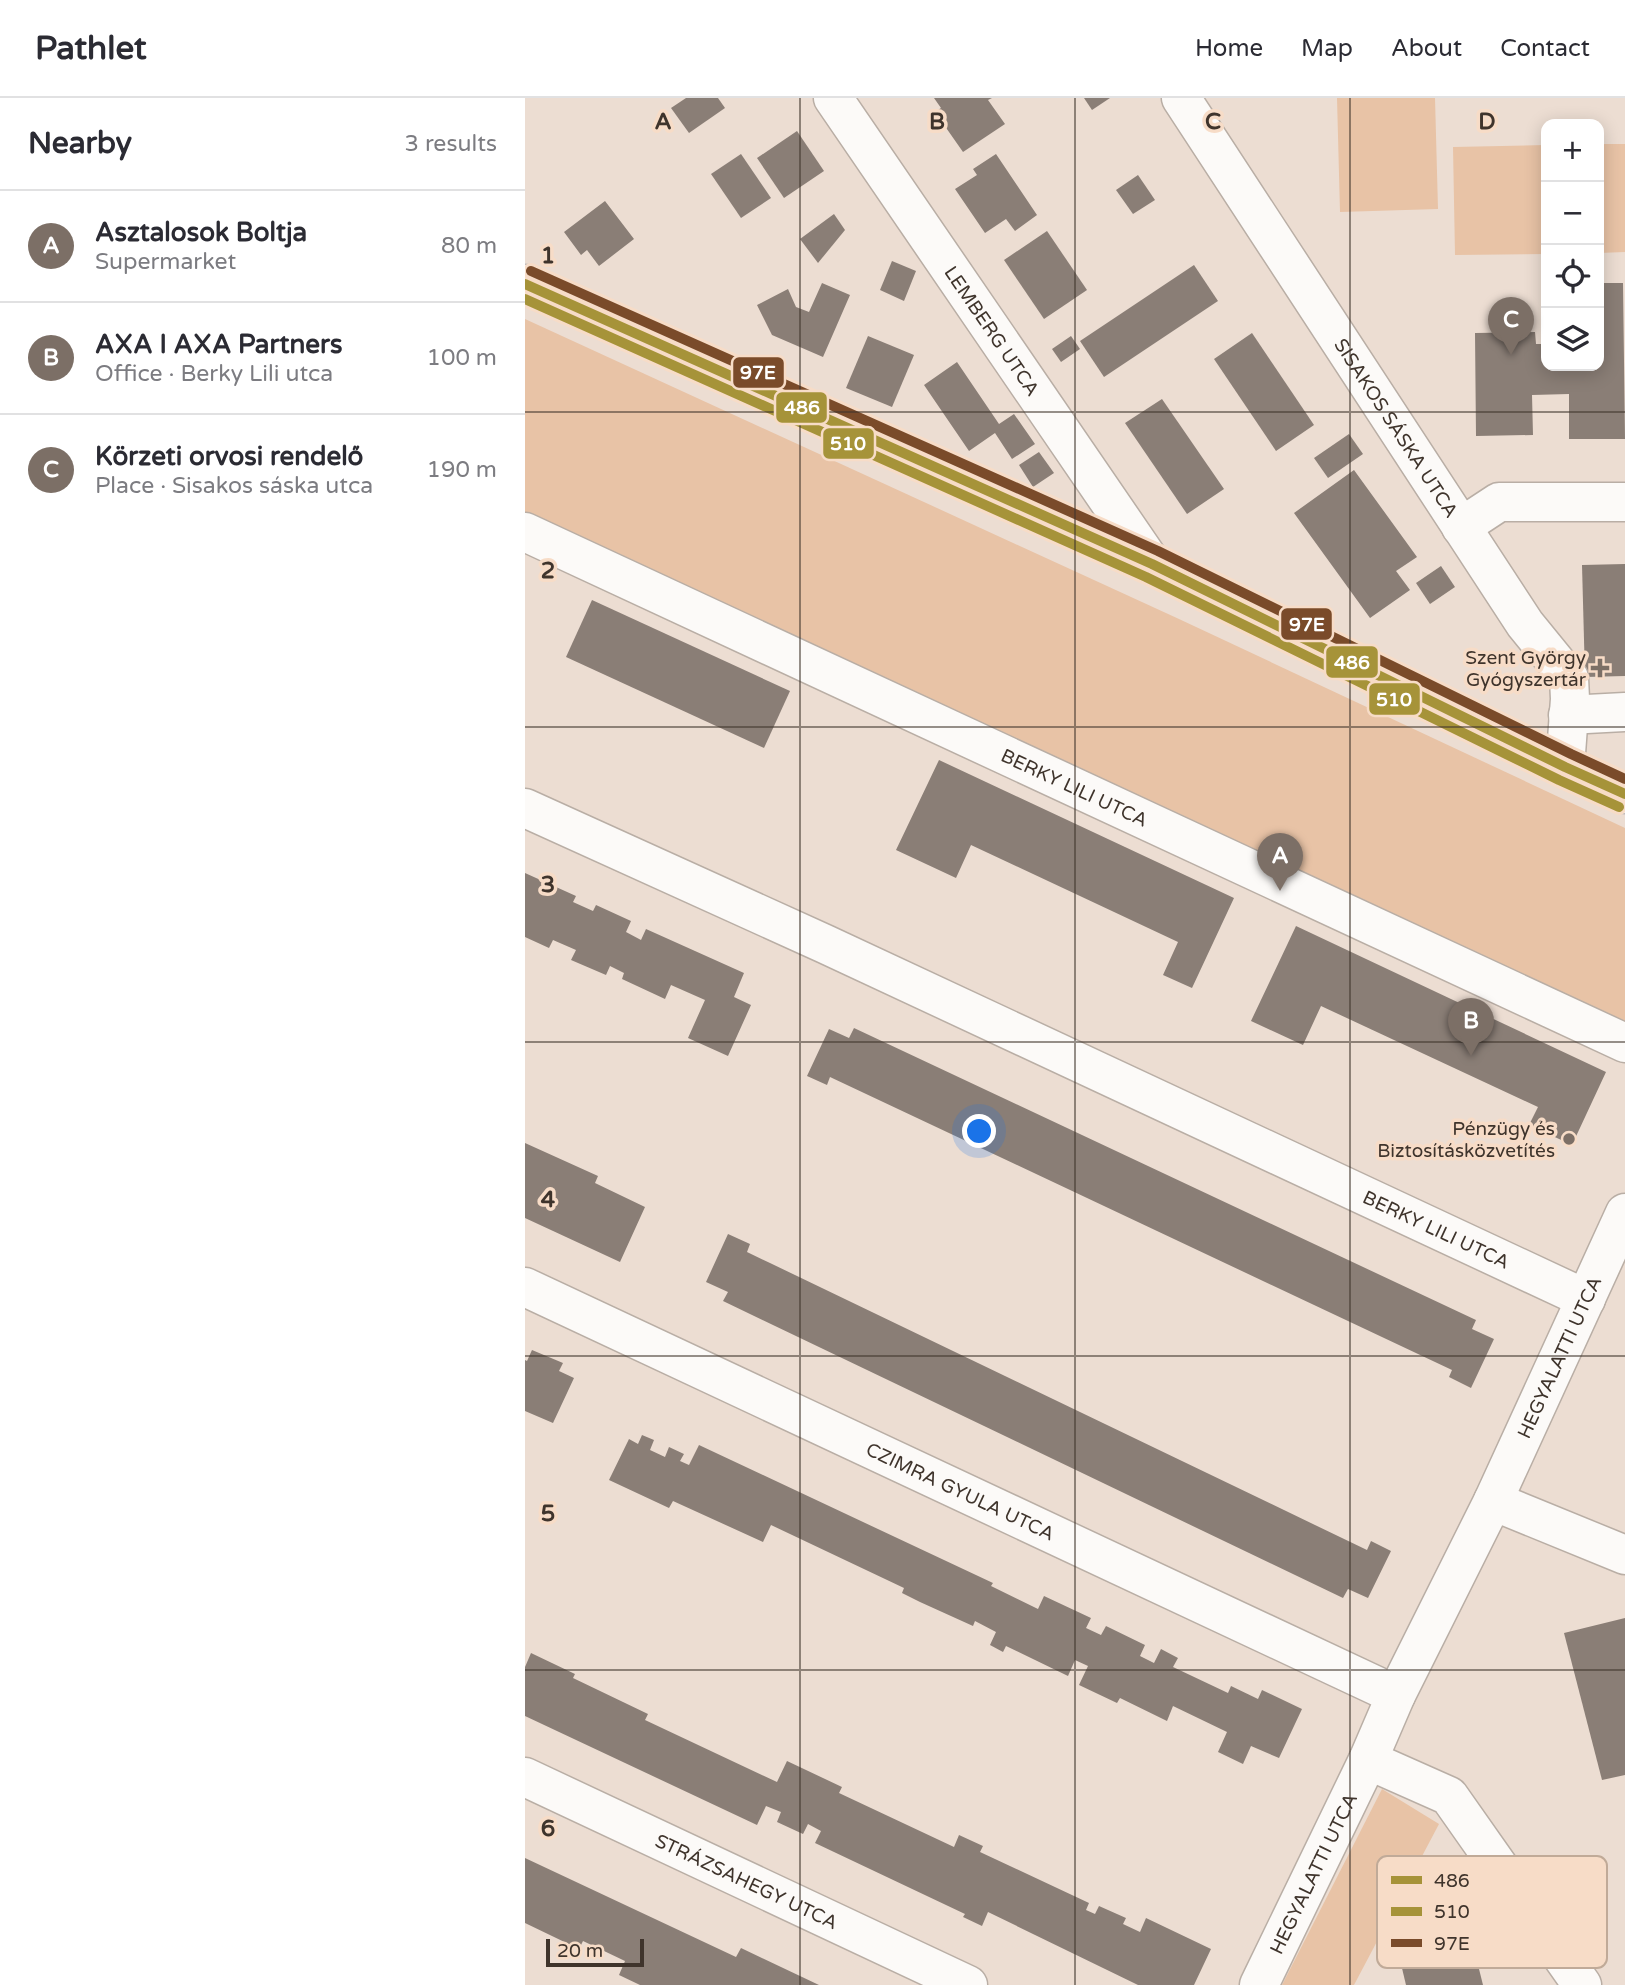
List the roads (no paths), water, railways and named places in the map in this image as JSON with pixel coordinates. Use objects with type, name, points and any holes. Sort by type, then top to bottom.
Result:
[{"type":"main road","points":[[525,284],[1152,564],[1625,794]]},
{"type":"street","name":"LEMBERG UTCA","points":[[833,98],[1152,564]]},
{"type":"street","name":"SISAKOS SÁSKA UTCA","points":[[1181,98],[1525,624],[1569,678],[1565,767]]},
{"type":"street","points":[[1461,527],[1499,502],[1625,502]]},
{"type":"street","name":"BERKY LILI UTCA","points":[[525,532],[1625,1043]]},
{"type":"street","points":[[1569,715],[1625,712]]},
{"type":"street","name":"BERKY LILI UTCA","points":[[525,808],[838,950],[1586,1298]]},
{"type":"street","name":"HEGYALATTI UTCA","points":[[1259,1985],[1493,1501],[1625,1213]]},
{"type":"street","name":"CZIMRA GYULA UTCA","points":[[525,1287],[1397,1695]]},
{"type":"street","points":[[1493,1501],[1625,1555]]},
{"type":"street","points":[[1368,1760],[1449,1796],[1491,1856]]},
{"type":"street","name":"STRÁZSAHEGY UTCA","points":[[525,1777],[968,1985]]},
{"type":"street","points":[[1570,1968],[1582,1985]]},
{"type":"place","name":"Körzeti orvosi rendelő","points":[[1511,355]]},
{"type":"place","name":"Szent György Gyógyszertár","points":[[1600,668]]},
{"type":"place","name":"Asztalosok Boltja","points":[[1280,891]]},
{"type":"place","name":"AXA I AXA Partners","points":[[1471,1056]]},
{"type":"place","name":"Pénzügy és Biztosításközvetítés","points":[[1569,1139]]}]
